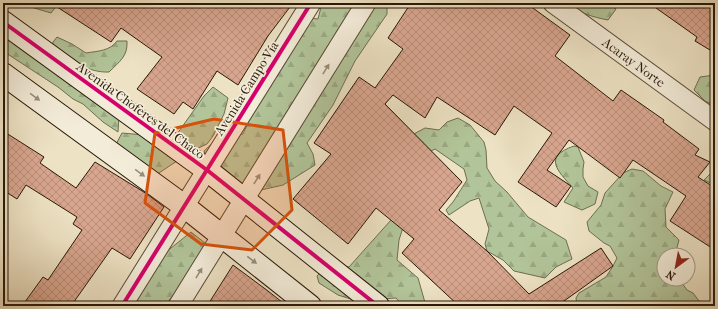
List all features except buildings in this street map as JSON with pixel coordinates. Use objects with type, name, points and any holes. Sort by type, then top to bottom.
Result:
[{"type":"street","name":"Avenida Campo Vía","points":[[122,306],[311,3]]},
{"type":"street","points":[[178,306],[366,3]]},
{"type":"street","name":"Acaray Norte","points":[[553,3],[715,121]]},
{"type":"street","name":"Avenida Choferes del Chaco","points":[[3,22],[207,170],[378,306]]},
{"type":"street","points":[[3,74],[184,206],[310,306]]},
{"type":"highlighted area","points":[[214,119],[283,130],[292,210],[252,250],[201,244],[145,203],[155,133]]},
{"type":"green space","points":[[27,3],[58,4],[51,13],[31,7]]},
{"type":"green space","points":[[322,3],[387,3],[387,14],[355,61],[333,105],[307,143],[313,154],[315,165],[283,185],[261,190],[228,187],[209,167],[204,151],[218,138],[243,134],[261,94],[309,18],[318,19]]},
{"type":"green space","points":[[563,3],[606,3],[616,9],[608,20],[585,14]]},
{"type":"green space","points":[[3,24],[119,115],[118,132],[103,122],[83,104],[73,99],[58,87],[3,51]]},
{"type":"green space","points":[[57,37],[86,53],[107,49],[117,41],[127,41],[127,46],[125,54],[117,65],[109,72],[102,72],[80,65],[53,51],[53,42]]},
{"type":"green space","points":[[715,75],[715,106],[705,101],[694,90],[700,77]]},
{"type":"green space","points":[[213,87],[228,98],[224,114],[213,136],[207,144],[192,151],[159,173],[150,173],[115,146],[122,133],[144,135],[164,147],[177,134],[204,96]]},
{"type":"green space","points":[[458,118],[470,125],[484,142],[487,168],[495,181],[507,192],[528,217],[566,240],[572,259],[556,267],[545,278],[514,271],[503,260],[487,251],[485,244],[489,229],[479,198],[470,201],[449,215],[446,210],[467,180],[464,169],[435,149],[431,151],[412,135],[425,128],[439,130],[447,122]]},
{"type":"green space","points":[[574,146],[578,147],[584,162],[583,177],[588,186],[598,192],[595,204],[582,210],[564,202],[573,188],[562,176],[556,165],[558,155],[564,150]]},
{"type":"green space","points":[[632,169],[643,171],[661,186],[673,192],[665,209],[666,227],[679,240],[677,247],[656,247],[656,287],[685,287],[693,293],[703,306],[577,306],[576,298],[579,293],[606,277],[617,258],[610,246],[589,231],[587,222],[601,205],[605,193],[623,173]]},
{"type":"green space","points":[[715,169],[715,185],[704,180]]},
{"type":"green space","points":[[407,215],[399,240],[397,260],[418,278],[426,306],[403,306],[396,298],[381,299],[363,303],[338,295],[319,283],[317,276],[330,263],[349,267],[391,220]]},
{"type":"green space","points":[[191,232],[205,243],[208,261],[184,289],[170,299],[166,306],[117,306],[161,256]]},
{"type":"cycle path","points":[[122,306],[311,3]]},
{"type":"cycle path","points":[[3,22],[207,170],[378,306]]}]
